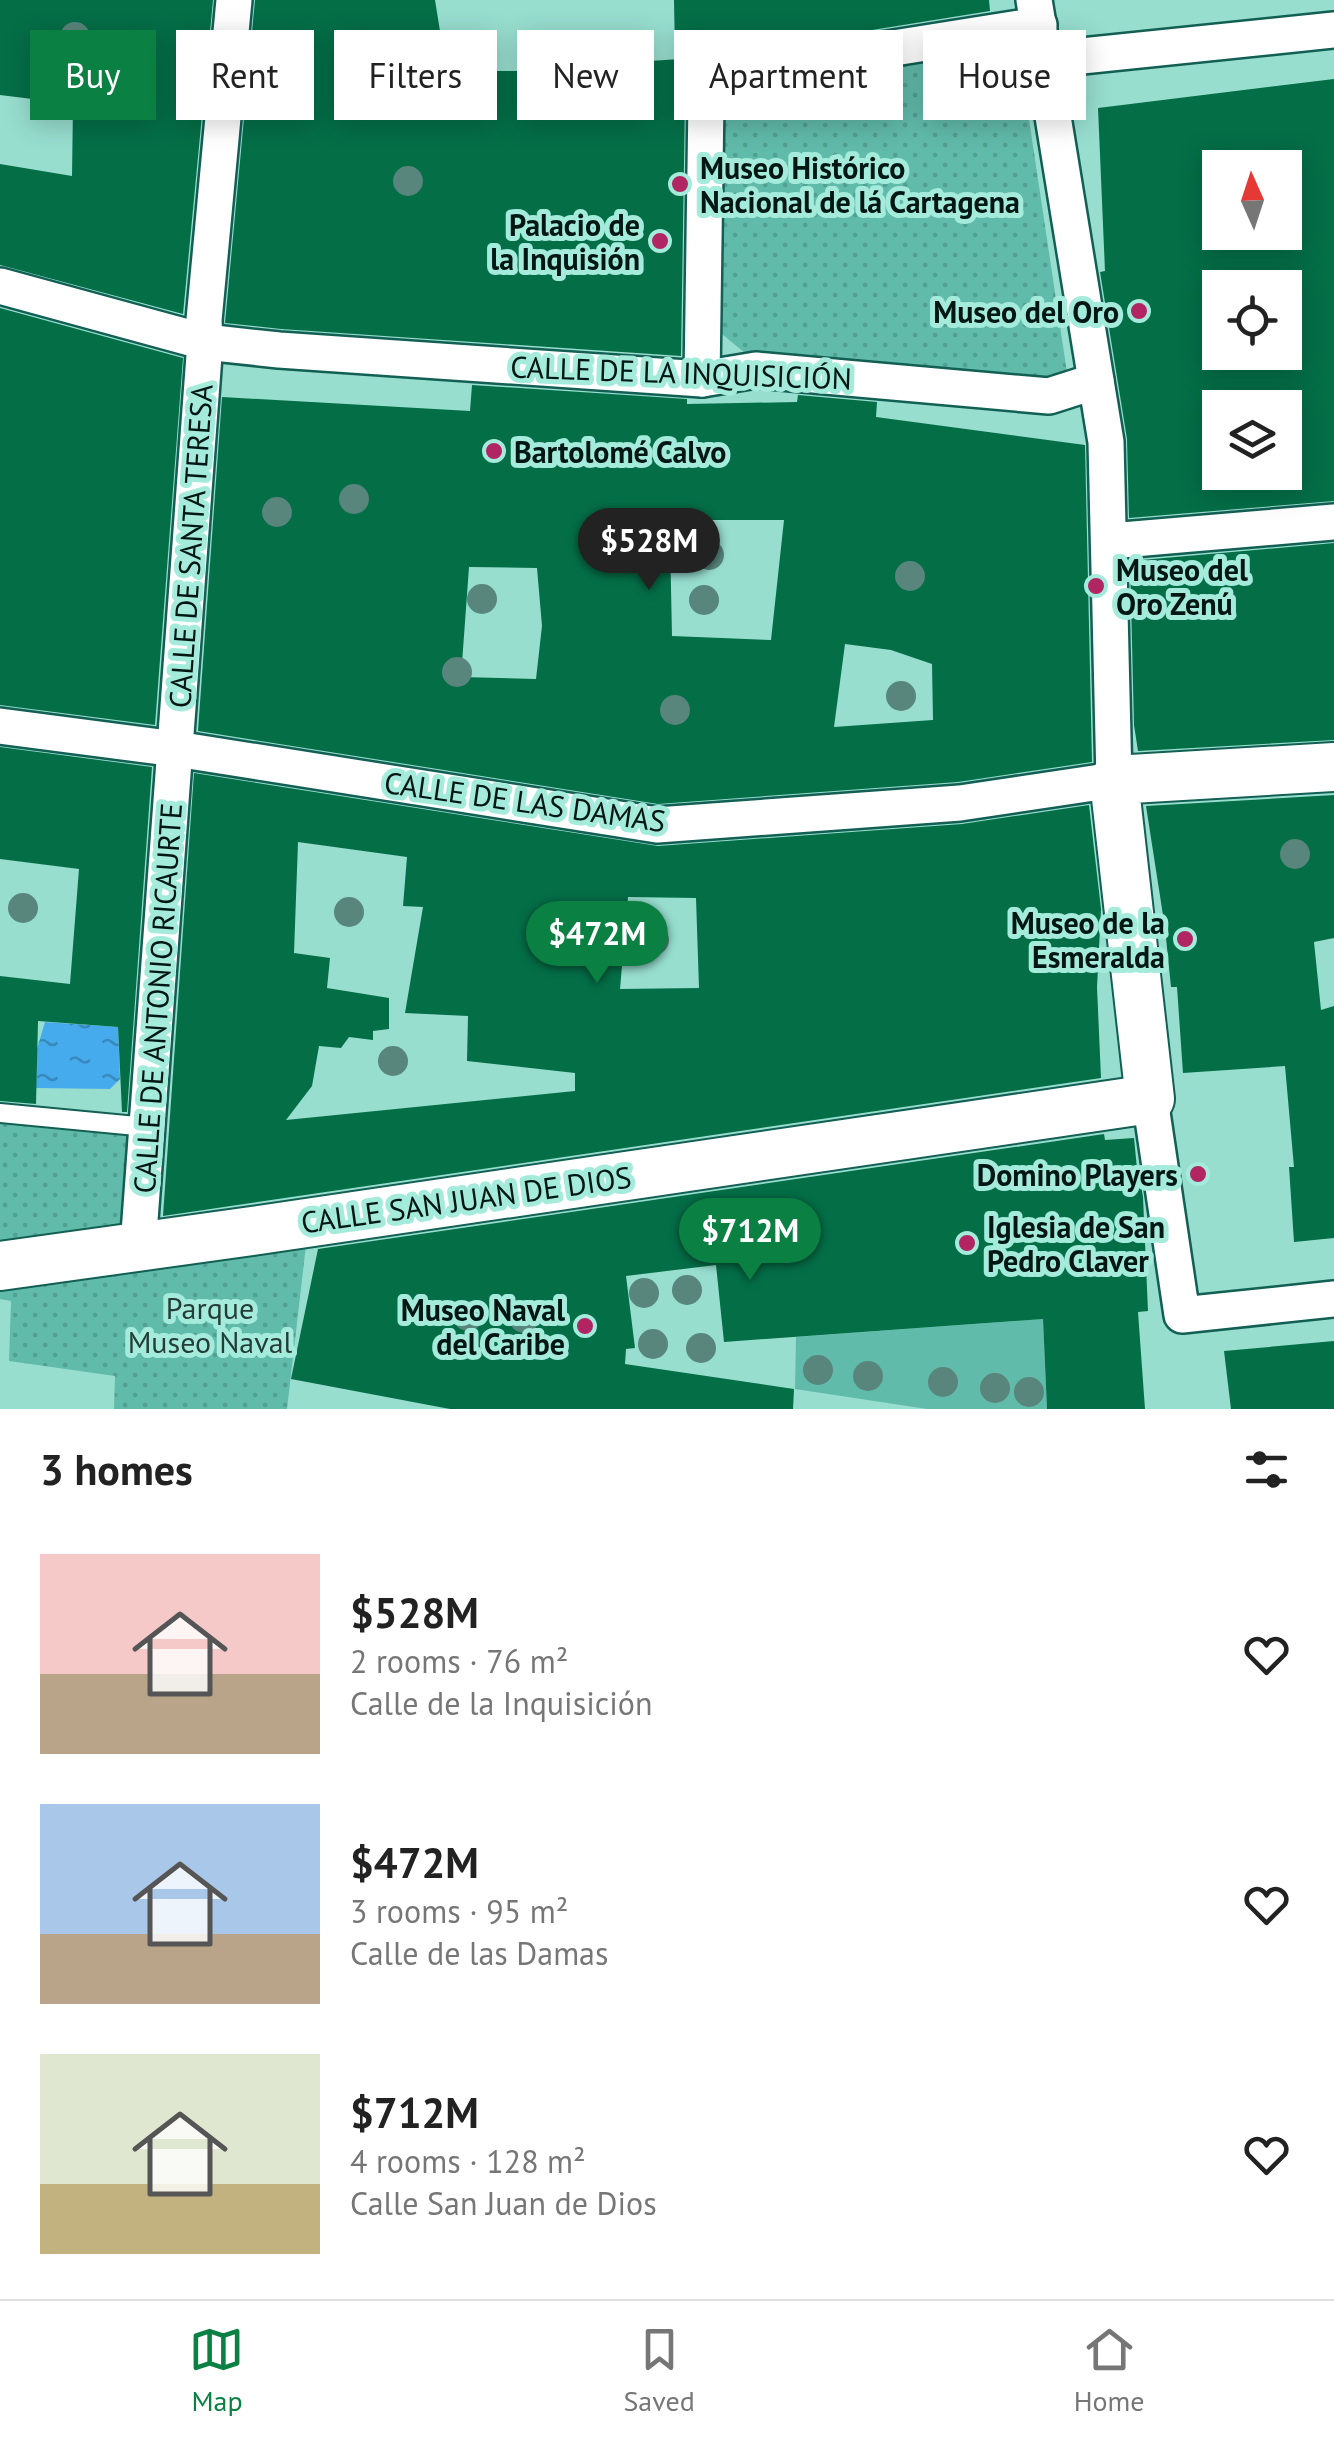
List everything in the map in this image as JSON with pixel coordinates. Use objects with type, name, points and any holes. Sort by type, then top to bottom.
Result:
[{"type":"street","name":"CALLE DE SANTA TERESA","points":[[176,748],[204,320],[234,0]]},
{"type":"street","points":[[702,379],[709,82],[731,74],[1039,28],[1334,30]]},
{"type":"street","points":[[1039,28],[1106,442],[1114,780],[1150,1099],[1182,1315],[1334,1300]]},
{"type":"street","name":"CALLE DE LA INQUISICIÓN","points":[[0,286],[204,342],[279,350],[702,379],[756,370],[1049,396],[1096,381]]},
{"type":"street","points":[[1110,541],[1334,522]]},
{"type":"street","name":"CALLE DE LAS DAMAS","points":[[0,726],[176,748],[657,824],[960,803],[1114,780]]},
{"type":"street","name":"CALLE DE ANTONIO RICAURTE","points":[[138,1246],[176,748]]},
{"type":"street","points":[[1114,780],[1334,767]]},
{"type":"street","name":"CALLE SAN JUAN DE DIOS","points":[[0,1266],[1150,1099]]},
{"type":"lane","points":[[0,1113],[147,1128]]},
{"type":"green space","points":[[923,53],[923,120],[1029,120],[1069,386],[751,358],[711,325],[721,120],[903,120],[903,56]]},
{"type":"green space","points":[[0,1122],[133,1130],[132,1233],[0,1249]]},
{"type":"green space","name":"Parque Museo Naval","points":[[308,1228],[287,1409],[114,1409],[115,1376],[9,1361],[11,1301],[0,1299],[0,1268]]},
{"type":"green space","points":[[1043,1319],[1047,1409],[927,1409],[795,1389],[796,1337]]},
{"type":"water","points":[[45,1022],[118,1027],[120,1079],[110,1089],[36,1088],[37,1049]]},
{"type":"building","points":[[0,0],[213,0],[210,30],[176,30],[176,120],[202,120],[183,314],[0,265],[0,164],[72,176],[73,120],[156,120],[156,30],[30,30],[30,99],[0,95]]},
{"type":"building","points":[[255,0],[435,0],[440,30],[334,30],[334,120],[497,120],[497,71],[517,71],[517,120],[654,120],[654,61],[674,59],[674,120],[685,120],[681,356],[225,323],[244,120],[314,120],[314,30],[252,30]]},
{"type":"building","points":[[674,0],[989,0],[990,11],[872,30],[675,30]]},
{"type":"building","points":[[1334,79],[1334,501],[1129,518],[1127,439],[1100,272],[1105,271],[1098,108]]},
{"type":"building","points":[[0,308],[183,358],[155,725],[0,705]]},
{"type":"building","points":[[472,385],[687,399],[687,404],[797,402],[798,395],[877,402],[876,417],[1085,445],[1092,762],[958,782],[658,804],[198,731],[222,397],[470,411]],"holes":[[[697,520],[784,520],[771,640],[672,636],[670,540],[696,541]],[[469,567],[537,568],[542,626],[536,679],[461,677]],[[845,644],[891,650],[932,664],[933,720],[834,727]]]},
{"type":"building","points":[[1334,543],[1334,740],[1138,751],[1130,561]]},
{"type":"building","points":[[0,747],[152,767],[127,1112],[122,1112],[118,1027],[38,1021],[36,1104],[0,1101],[0,976],[70,984],[79,869],[0,859]]},
{"type":"building","points":[[194,773],[658,846],[962,824],[1089,805],[1101,909],[1097,987],[1101,1078],[163,1216]],"holes":[[[298,842],[407,857],[403,906],[423,907],[405,1013],[468,1016],[467,1061],[575,1073],[575,1091],[286,1120],[312,1086],[319,1046],[341,1048],[349,1037],[373,1040],[373,1031],[389,1029],[389,998],[327,988],[330,958],[294,953]],[[628,897],[696,898],[699,988],[620,989]]]},
{"type":"building","points":[[1334,795],[1334,938],[1314,942],[1321,1010],[1334,1006],[1334,1238],[1294,1242],[1289,1167],[1294,1167],[1285,1066],[1183,1073],[1177,987],[1171,987],[1146,806]]},
{"type":"building","points":[[1104,1134],[1105,1140],[1134,1138],[1143,1197],[1148,1311],[1138,1312],[1145,1409],[1047,1409],[1043,1319],[724,1342],[716,1265],[626,1276],[635,1348],[626,1349],[625,1364],[794,1389],[793,1409],[450,1409],[291,1379],[318,1249]]},
{"type":"building","points":[[1334,1341],[1334,1409],[1231,1409],[1224,1351]]},
{"type":"place","name":"Museo Histórico Nacional de lá Cartagena","points":[[680,184]]},
{"type":"place","name":"Palacio de la Inquisión","points":[[660,241]]},
{"type":"place","name":"Museo del Oro","points":[[1139,311]]},
{"type":"place","name":"Bartolomé Calvo","points":[[494,451]]},
{"type":"place","name":"Museo del Oro Zenú","points":[[1096,586]]},
{"type":"place","name":"Museo de la Esmeralda","points":[[1185,939]]},
{"type":"place","name":"Domino Players","points":[[1198,1174]]},
{"type":"place","name":"Iglesia de San Pedro Claver","points":[[967,1243]]},
{"type":"place","name":"Museo Naval del Caribe","points":[[585,1326]]}]
